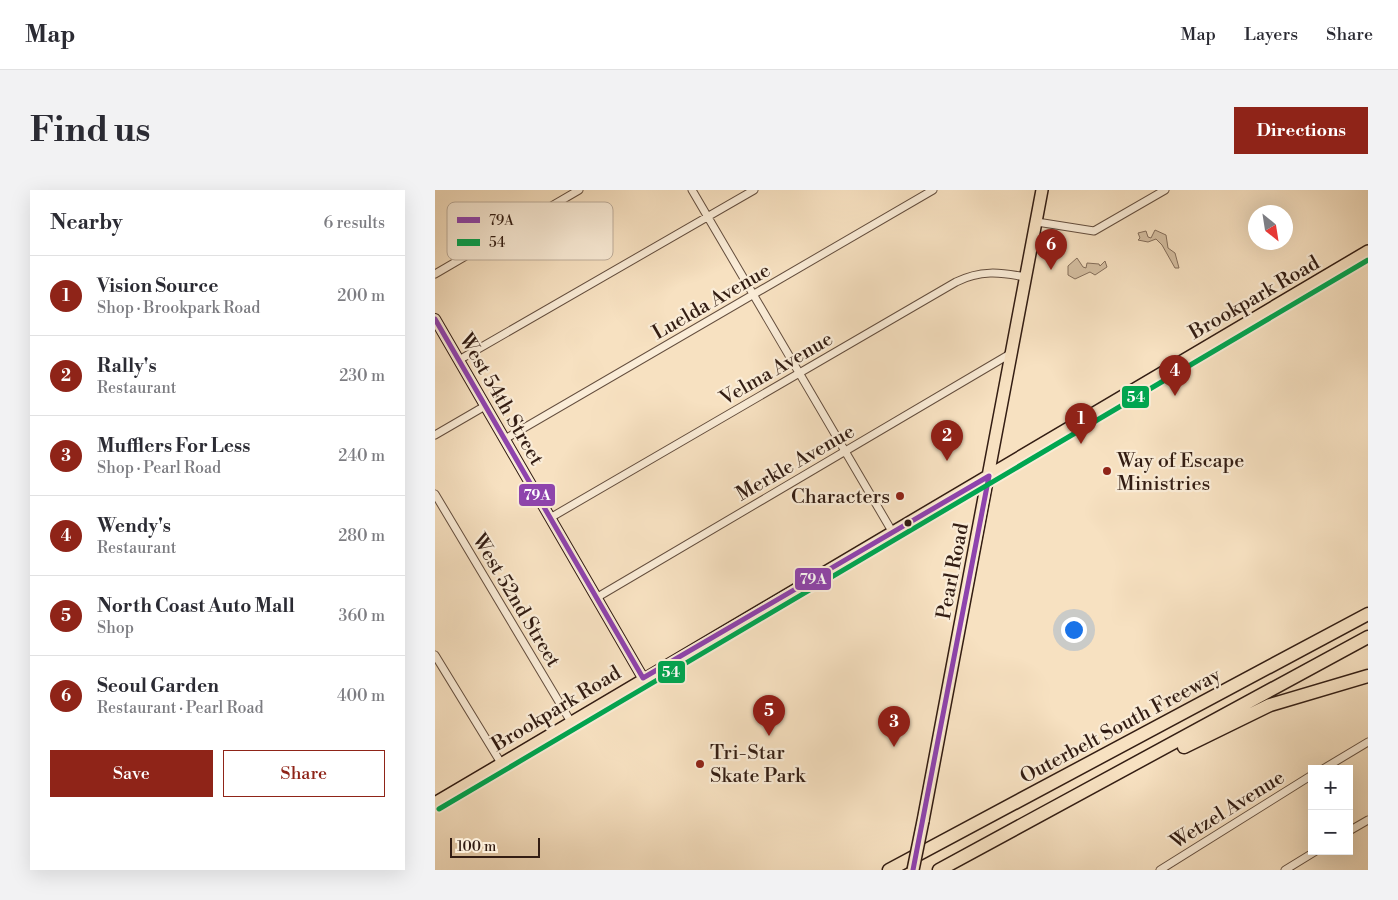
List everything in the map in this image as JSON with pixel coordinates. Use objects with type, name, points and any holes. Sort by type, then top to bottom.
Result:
[{"type":"highway","name":"Outerbelt South Freeway","points":[[889,870],[1368,614]]},
{"type":"highway","name":"Outerbelt South Freeway","points":[[939,870],[1368,637]]},
{"type":"highway","points":[[1083,792],[1162,758],[1270,705],[1368,676]]},
{"type":"main road","name":"Pearl Road","points":[[913,870],[1042,190]]},
{"type":"main road","name":"Brookpark Road","points":[[435,803],[501,762],[893,533],[1368,251]]},
{"type":"street","points":[[558,202],[579,190]]},
{"type":"street","points":[[693,190],[893,533]]},
{"type":"street","points":[[459,360],[754,190]]},
{"type":"street","name":"Luelda Avenue","points":[[505,439],[933,190]]},
{"type":"street","points":[[1037,222],[1094,231],[1165,190]]},
{"type":"street","points":[[435,274],[459,260]]},
{"type":"street","name":"Velma Avenue","points":[[550,518],[967,277],[988,272],[1025,277]]},
{"type":"street","name":"West 54th Street","points":[[435,320],[643,678]]},
{"type":"street","name":"Merkle Avenue","points":[[596,598],[1010,354]]},
{"type":"street","points":[[435,436],[485,406]]},
{"type":"street","name":"West 52nd Street","points":[[435,494],[571,722]]},
{"type":"street","points":[[435,655],[501,762]]},
{"type":"street","points":[[1330,765],[1368,742]]},
{"type":"street","name":"Wetzel Avenue","points":[[1160,870],[1308,778]]},
{"type":"street","points":[[1353,829],[1368,820]]},
{"type":"street","points":[[1285,870],[1309,855]]},
{"type":"shaded area","points":[[1155,230],[1166,235],[1168,248],[1175,253],[1179,268],[1175,268],[1162,245],[1156,239],[1148,242],[1138,240],[1140,238],[1138,233],[1146,231],[1148,237],[1151,238]]},
{"type":"shaded area","points":[[1077,258],[1083,267],[1086,268],[1087,263],[1099,264],[1100,266],[1105,261],[1107,267],[1095,275],[1090,272],[1075,279],[1068,275],[1068,266]]},
{"type":"transit line","name":"54","points":[[439,809],[1368,260]]},
{"type":"transit line","name":"79A","points":[[435,319],[643,678],[989,476]]},
{"type":"transit line","name":"79A","points":[[913,870],[989,476]]},
{"type":"place","name":"Seoul Garden","points":[[1051,270]]},
{"type":"place","name":"Wendy's","points":[[1175,396]]},
{"type":"place","name":"Vision Source","points":[[1081,444]]},
{"type":"place","name":"Rally's","points":[[947,461]]},
{"type":"place","name":"Way of Escape Ministries","points":[[1107,471]]},
{"type":"place","name":"Characters","points":[[900,496]]},
{"type":"place","name":"North Coast Auto Mall","points":[[769,736]]},
{"type":"place","name":"Mufflers For Less","points":[[894,747]]},
{"type":"place","name":"Tri-Star Skate Park","points":[[700,764]]}]
